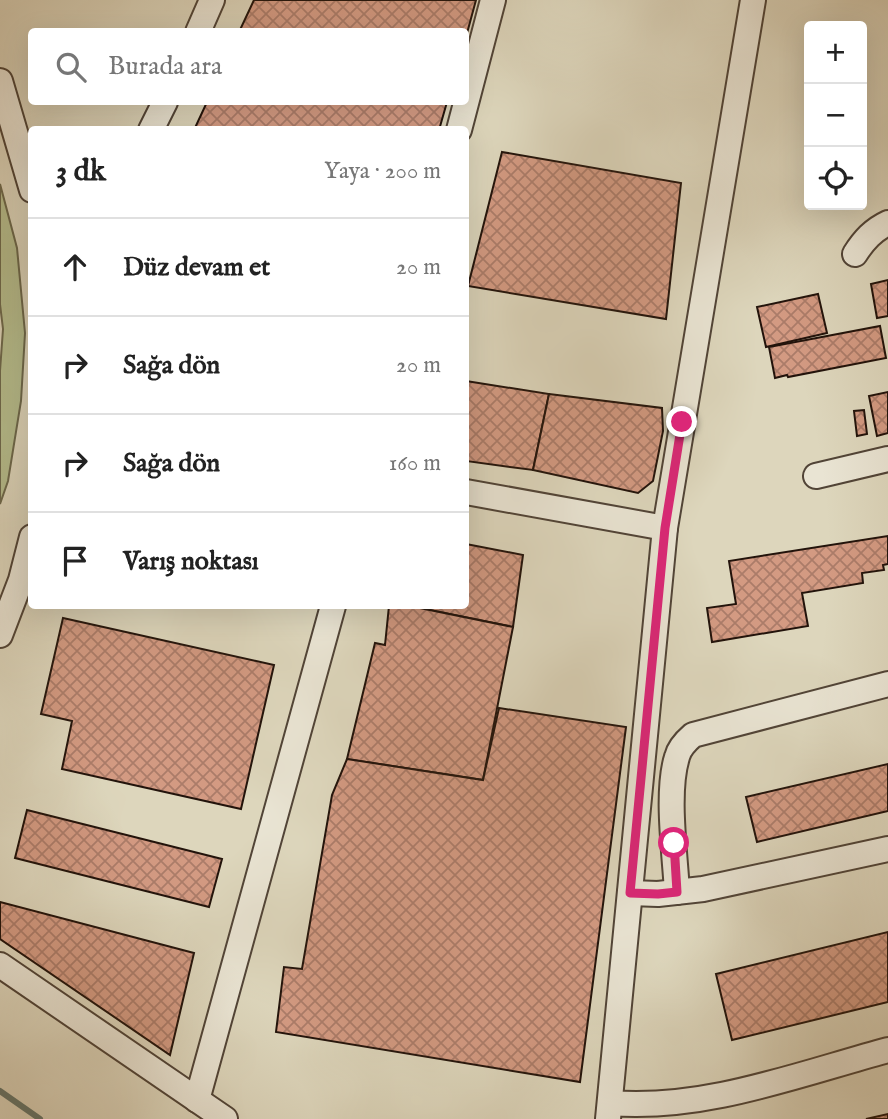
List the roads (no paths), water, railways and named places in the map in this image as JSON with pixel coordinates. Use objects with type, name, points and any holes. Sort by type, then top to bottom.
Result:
[{"type":"street","points":[[200,28],[212,0]]},
{"type":"street","points":[[469,92],[493,0]]},
{"type":"street","points":[[753,0],[665,528],[609,1111],[720,1095],[888,1050]]},
{"type":"street","points":[[0,81],[28,176]]},
{"type":"street","points":[[153,126],[164,105]]},
{"type":"street","points":[[460,126],[466,105]]},
{"type":"street","points":[[855,254],[863,241],[877,228],[888,223]]},
{"type":"street","points":[[816,476],[888,459]]},
{"type":"street","points":[[469,493],[665,528]]},
{"type":"street","points":[[0,635],[21,580],[28,553]]},
{"type":"street","points":[[197,1100],[332,609]]},
{"type":"street","points":[[677,892],[672,794],[676,758],[686,742],[693,736],[888,684]]},
{"type":"street","points":[[630,893],[658,894],[703,889],[888,849]]},
{"type":"street","points":[[0,965],[225,1119]]},
{"type":"waterway","points":[[0,1091],[40,1119]]}]
